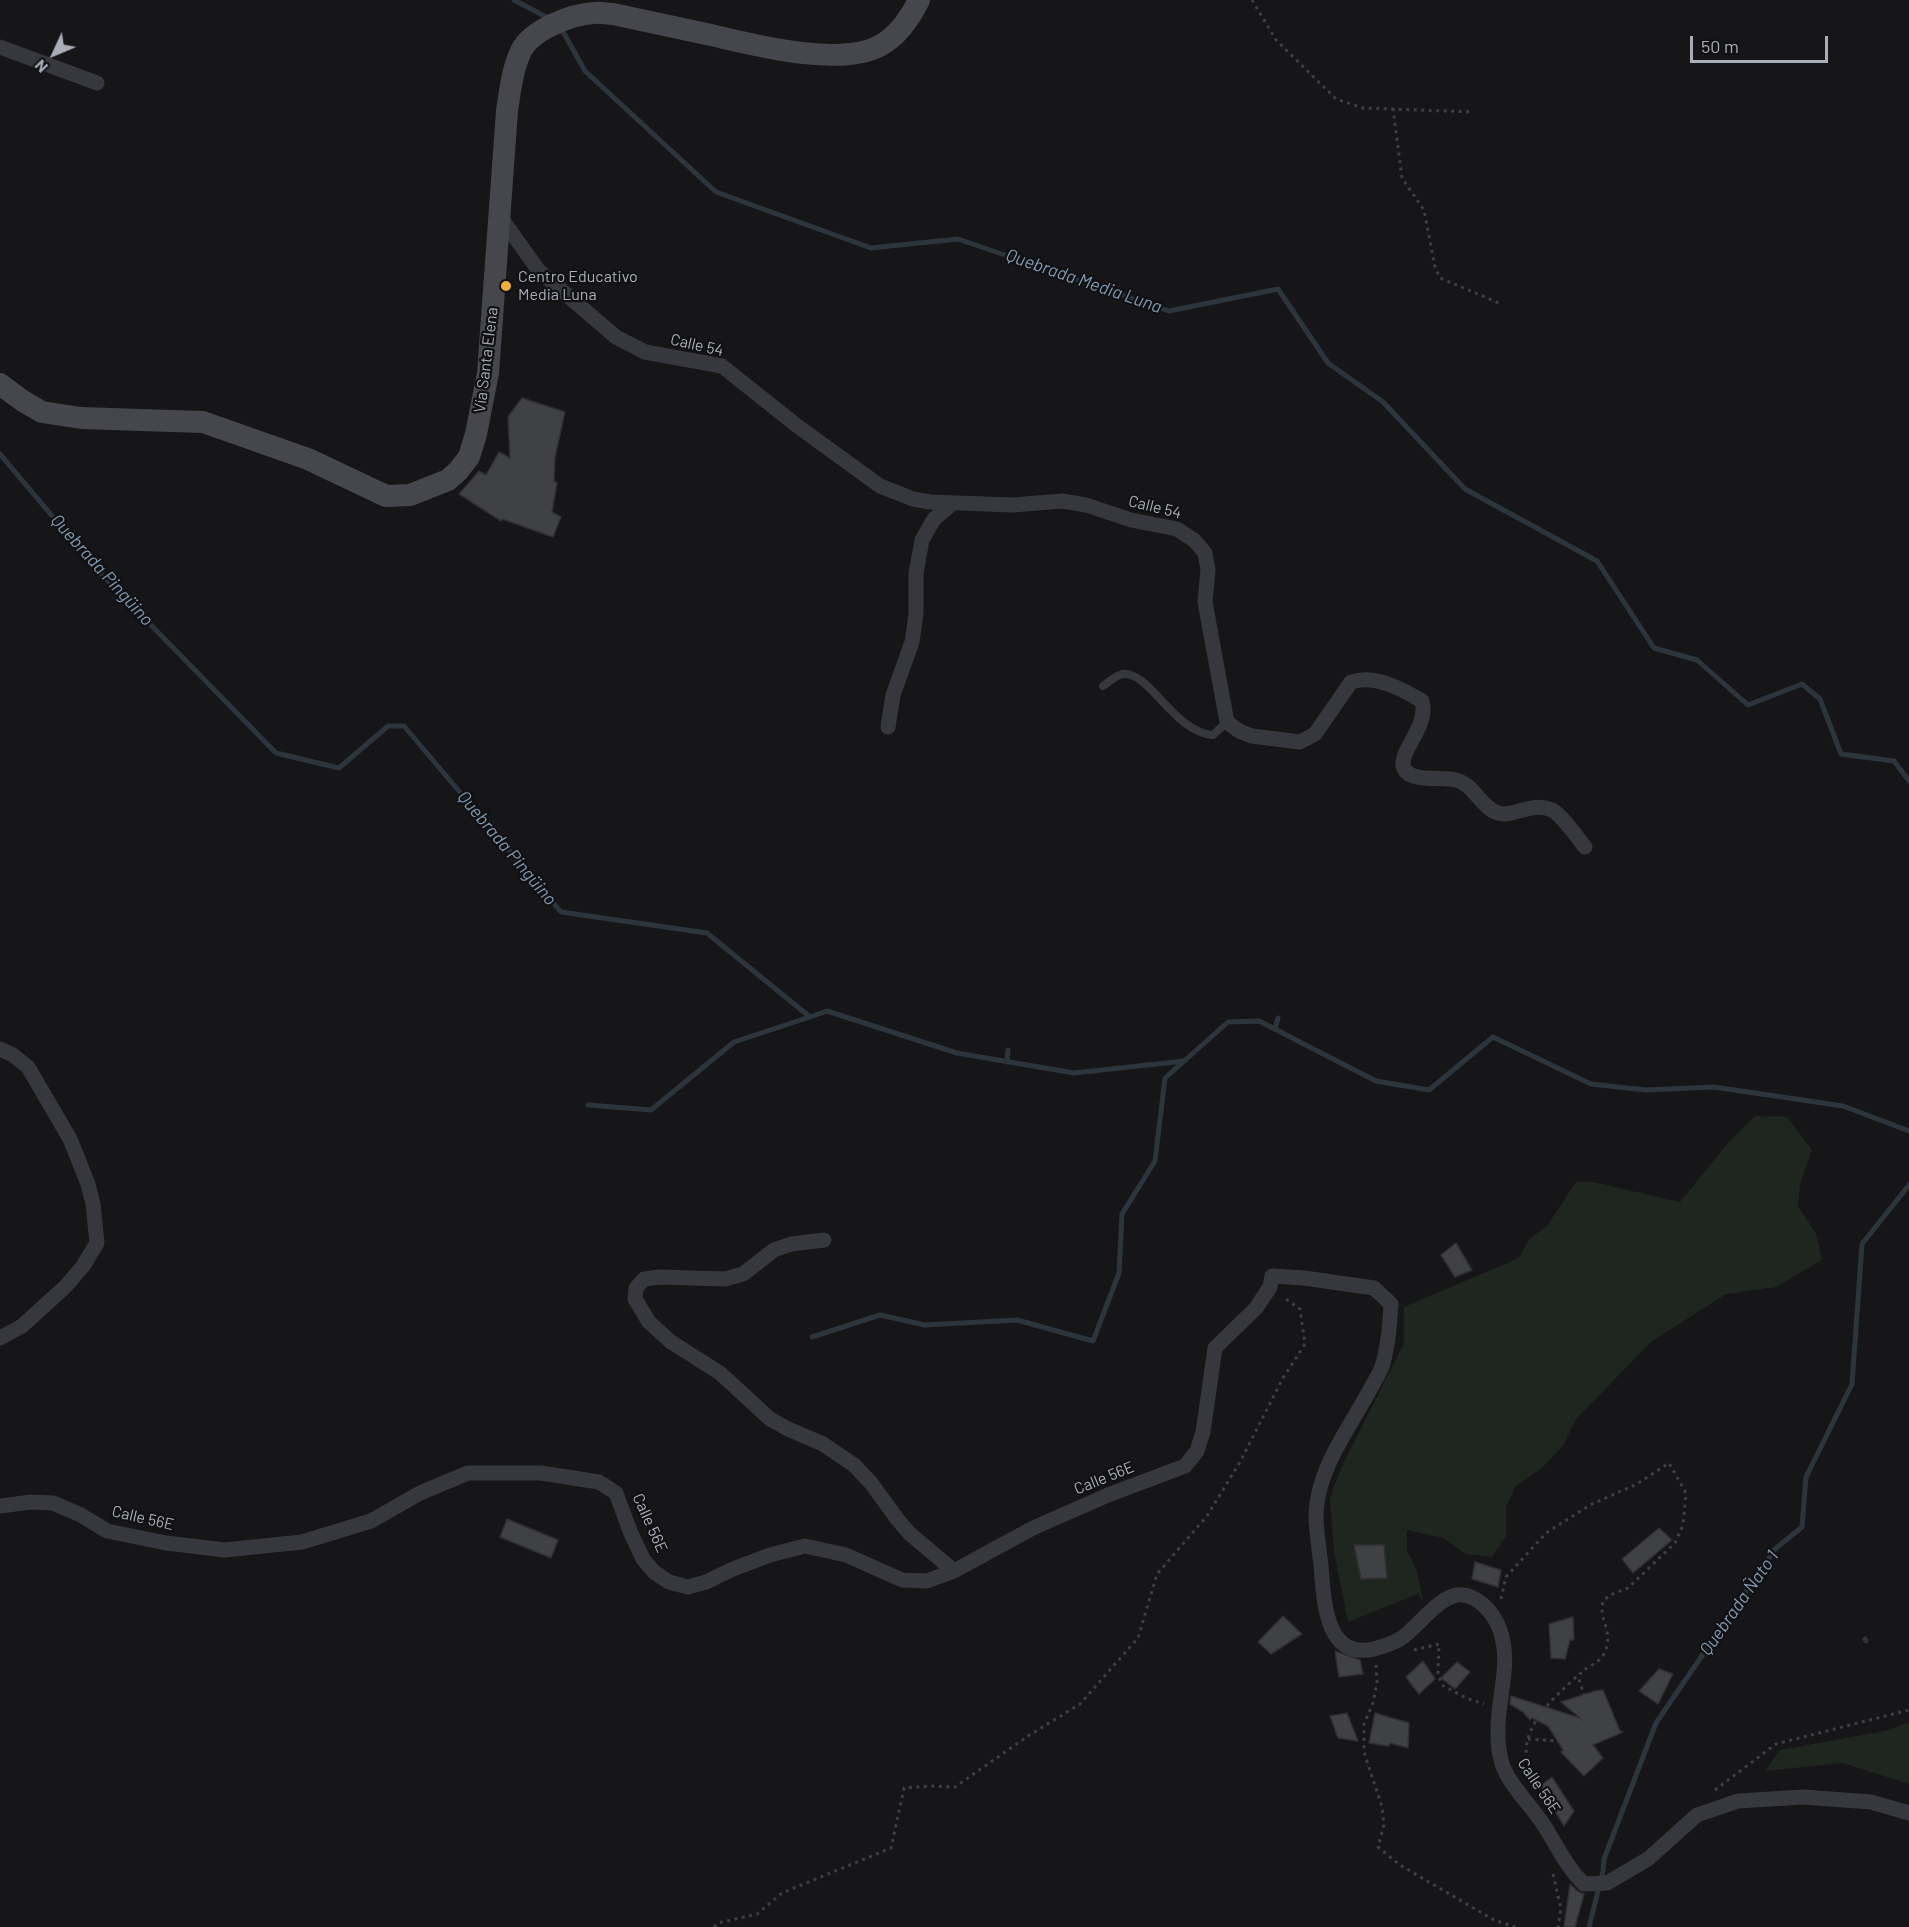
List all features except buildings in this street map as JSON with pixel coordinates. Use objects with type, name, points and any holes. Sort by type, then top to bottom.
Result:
[{"type":"main road","name":"Vía Santa Elena","points":[[0,384],[42,412],[81,418],[202,422],[308,459],[386,496],[410,495],[448,480],[469,457],[488,373],[507,111],[512,79],[521,50],[531,39],[543,29],[576,16],[594,13],[775,49],[813,54],[851,54],[880,46],[899,32],[918,0]]},
{"type":"street","points":[[0,47],[98,84]]},
{"type":"street","name":"Calle 54","points":[[499,215],[539,271],[616,337],[645,352],[722,366],[796,425],[880,486],[913,500],[1013,505],[1062,501],[1086,504],[1131,520],[1177,529],[1195,541],[1205,553],[1208,570],[1205,602],[1227,722]]},
{"type":"street","points":[[888,727],[893,695],[912,642],[916,615],[916,573],[922,540],[934,519],[953,503]]},
{"type":"street","points":[[1227,722],[1239,731],[1252,736],[1300,742],[1315,734],[1352,682],[1361,679],[1391,685],[1422,701],[1424,709],[1404,757],[1403,765],[1406,772],[1416,778],[1459,780],[1488,808],[1501,814],[1536,806],[1553,811],[1585,847]]},
{"type":"street","points":[[0,1049],[13,1055],[28,1067],[70,1139],[88,1184],[93,1204],[97,1243],[83,1266],[66,1286],[22,1326],[0,1338]]},
{"type":"street","points":[[824,1240],[791,1244],[774,1250],[743,1274],[724,1279],[660,1277],[644,1279],[636,1288],[635,1299],[649,1322],[671,1342],[720,1373],[770,1419],[823,1444],[854,1465],[871,1482],[903,1527],[954,1571]]},
{"type":"street","name":"Calle 56E","points":[[0,1506],[32,1502],[53,1503],[81,1515],[107,1531],[166,1543],[225,1550],[302,1542],[371,1521],[420,1493],[468,1473],[541,1473],[599,1482],[616,1493],[630,1531],[644,1559],[654,1572],[669,1582],[688,1587],[706,1582],[770,1555],[806,1546],[846,1555],[902,1580],[927,1581],[954,1571],[1033,1528],[1108,1495],[1185,1466],[1197,1451],[1203,1432],[1215,1348],[1256,1308],[1270,1287],[1272,1276],[1374,1288],[1391,1304],[1390,1324],[1381,1368],[1324,1473],[1316,1513],[1325,1609],[1333,1634],[1347,1646],[1362,1652],[1385,1647],[1403,1637],[1447,1599],[1458,1595],[1472,1598],[1486,1607],[1500,1628],[1504,1646],[1505,1667],[1498,1732],[1501,1761],[1510,1779],[1544,1825],[1572,1873],[1584,1884],[1606,1883],[1648,1859],[1697,1815],[1738,1801],[1803,1797],[1872,1802],[1909,1813]]},
{"type":"lane","points":[[1103,686],[1120,674],[1132,674],[1142,680],[1164,706],[1190,728],[1203,734],[1213,735],[1227,722]]},
{"type":"path","points":[[1252,0],[1276,40],[1336,99],[1363,108],[1473,112]]},
{"type":"path","points":[[1393,108],[1402,178],[1424,210],[1435,267],[1440,278],[1499,303]]},
{"type":"path","points":[[714,1927],[718,1923],[757,1914],[782,1893],[891,1848],[904,1788],[955,1787],[1028,1736],[1080,1704],[1138,1638],[1157,1574],[1207,1516],[1240,1462],[1283,1378],[1305,1344],[1300,1309],[1270,1287]]},
{"type":"path","points":[[1486,1607],[1498,1608],[1506,1577],[1546,1533],[1590,1505],[1636,1484],[1669,1463],[1686,1493],[1683,1525],[1675,1542],[1654,1564],[1628,1588],[1602,1601],[1601,1610],[1609,1641],[1603,1658],[1578,1676],[1550,1704],[1533,1726],[1528,1739],[1522,1794]]},
{"type":"path","points":[[1406,1651],[1439,1644],[1438,1674],[1442,1685],[1466,1698],[1500,1710]]},
{"type":"path","points":[[1376,1648],[1377,1682],[1373,1703],[1364,1724],[1364,1752],[1382,1807],[1384,1825],[1378,1847],[1400,1865],[1494,1920],[1515,1927]]},
{"type":"path","points":[[1528,1739],[1556,1741],[1590,1714],[1578,1676]]},
{"type":"path","points":[[1713,1791],[1776,1744],[1909,1710]]},
{"type":"shaded area","points":[[1755,1116],[1787,1117],[1812,1150],[1800,1184],[1798,1207],[1816,1233],[1822,1260],[1776,1287],[1726,1294],[1651,1342],[1576,1419],[1564,1444],[1544,1466],[1515,1487],[1506,1507],[1506,1536],[1492,1557],[1466,1554],[1443,1538],[1407,1530],[1407,1550],[1417,1571],[1423,1601],[1418,1594],[1348,1622],[1334,1552],[1330,1498],[1341,1468],[1404,1343],[1404,1307],[1519,1258],[1530,1238],[1547,1226],[1576,1182],[1593,1182],[1680,1202],[1728,1143]]},
{"type":"shaded area","points":[[1909,1722],[1909,1784],[1843,1763],[1765,1771],[1780,1750],[1889,1730]]},
{"type":"waterway","name":"Quebrada Media Luna","points":[[514,0],[550,19]]},
{"type":"waterway","name":"Quebrada Media Luna","points":[[561,28],[585,71],[716,192],[871,248],[958,239],[1169,311],[1278,289],[1328,363],[1383,402],[1465,489],[1597,561],[1654,648],[1697,660],[1748,705],[1802,684],[1820,699],[1841,754],[1894,761],[1909,781]]},
{"type":"waterway","name":"Quebrada Pingüino","points":[[0,454],[102,575],[276,753],[339,768],[388,726],[404,726],[561,912],[707,933],[810,1017],[827,1011],[957,1053],[1074,1073],[1184,1061]]},
{"type":"waterway","points":[[588,1105],[651,1110],[734,1042],[810,1017]]},
{"type":"waterway","points":[[1275,1029],[1278,1018]]},
{"type":"waterway","points":[[812,1337],[880,1315],[925,1325],[1017,1320],[1093,1341],[1119,1273],[1122,1214],[1155,1161],[1165,1078],[1228,1022],[1259,1021],[1376,1081],[1429,1090],[1493,1037],[1591,1084],[1646,1090],[1714,1087],[1843,1106],[1909,1131]]},
{"type":"waterway","points":[[1007,1062],[1008,1050]]},
{"type":"waterway","name":"Quebrada Ñato 1","points":[[1589,1927],[1604,1859],[1656,1723],[1775,1549],[1802,1527],[1806,1477],[1852,1384],[1862,1244],[1909,1185]]},
{"type":"place","name":"Centro Educativo Media Luna","points":[[506,286]]}]
